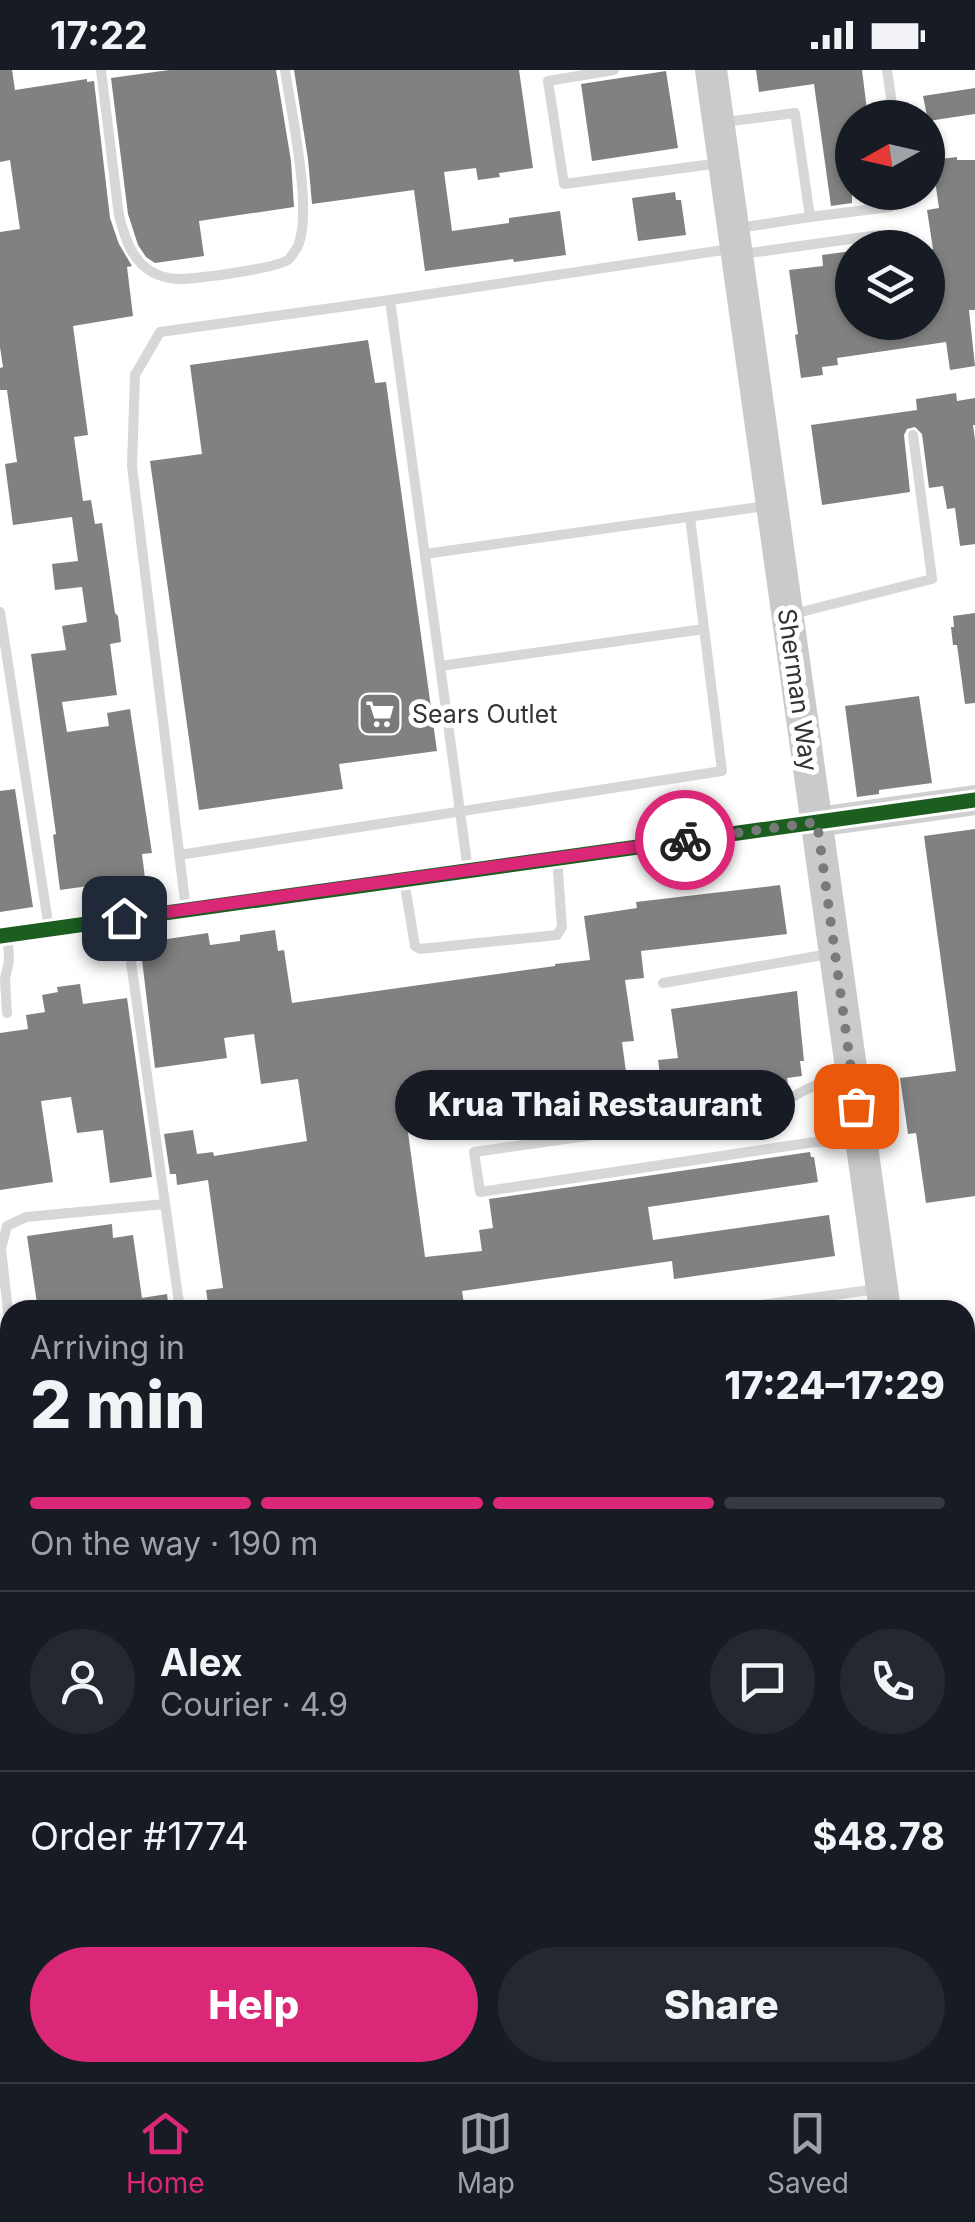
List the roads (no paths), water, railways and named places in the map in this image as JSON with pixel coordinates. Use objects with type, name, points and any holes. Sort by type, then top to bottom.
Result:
[{"type":"main road","name":"Sherman Way","points":[[711,70],[884,1299]]},
{"type":"street","points":[[4,935],[975,800]]},
{"type":"lane","points":[[101,70],[123,230],[137,261],[158,276],[172,279],[274,265],[288,260],[298,248],[303,203],[286,70]]},
{"type":"lane","points":[[614,70],[548,81],[564,184],[724,162]]},
{"type":"lane","points":[[888,70],[892,100]]},
{"type":"lane","points":[[718,123],[795,113],[810,217]]},
{"type":"lane","points":[[735,244],[810,217],[866,210]]},
{"type":"lane","points":[[186,910],[132,466],[135,375],[160,332],[390,300],[735,244],[835,238]]},
{"type":"lane","points":[[390,300],[468,870]]},
{"type":"lane","points":[[788,616],[932,579],[912,434]]},
{"type":"lane","points":[[425,554],[772,505]]},
{"type":"lane","points":[[179,856],[722,771],[690,517]]},
{"type":"lane","points":[[0,612],[50,929]]},
{"type":"lane","points":[[440,666],[704,629]]},
{"type":"lane","points":[[404,879],[416,946],[420,949],[557,935],[562,927],[558,858]]},
{"type":"lane","points":[[124,918],[179,1300]]},
{"type":"lane","points":[[4,935],[9,961],[5,979],[7,1012]]},
{"type":"lane","points":[[662,983],[835,953]]},
{"type":"lane","points":[[851,1069],[770,1110],[474,1152],[480,1192],[815,1142],[862,1144]]},
{"type":"lane","points":[[6,1300],[0,1249],[7,1226],[26,1217],[165,1204]]},
{"type":"place","name":"Sears Outlet","points":[[380,714]]},
{"type":"place","name":"Krua Thai Restaurant","points":[[856,1106]]}]
